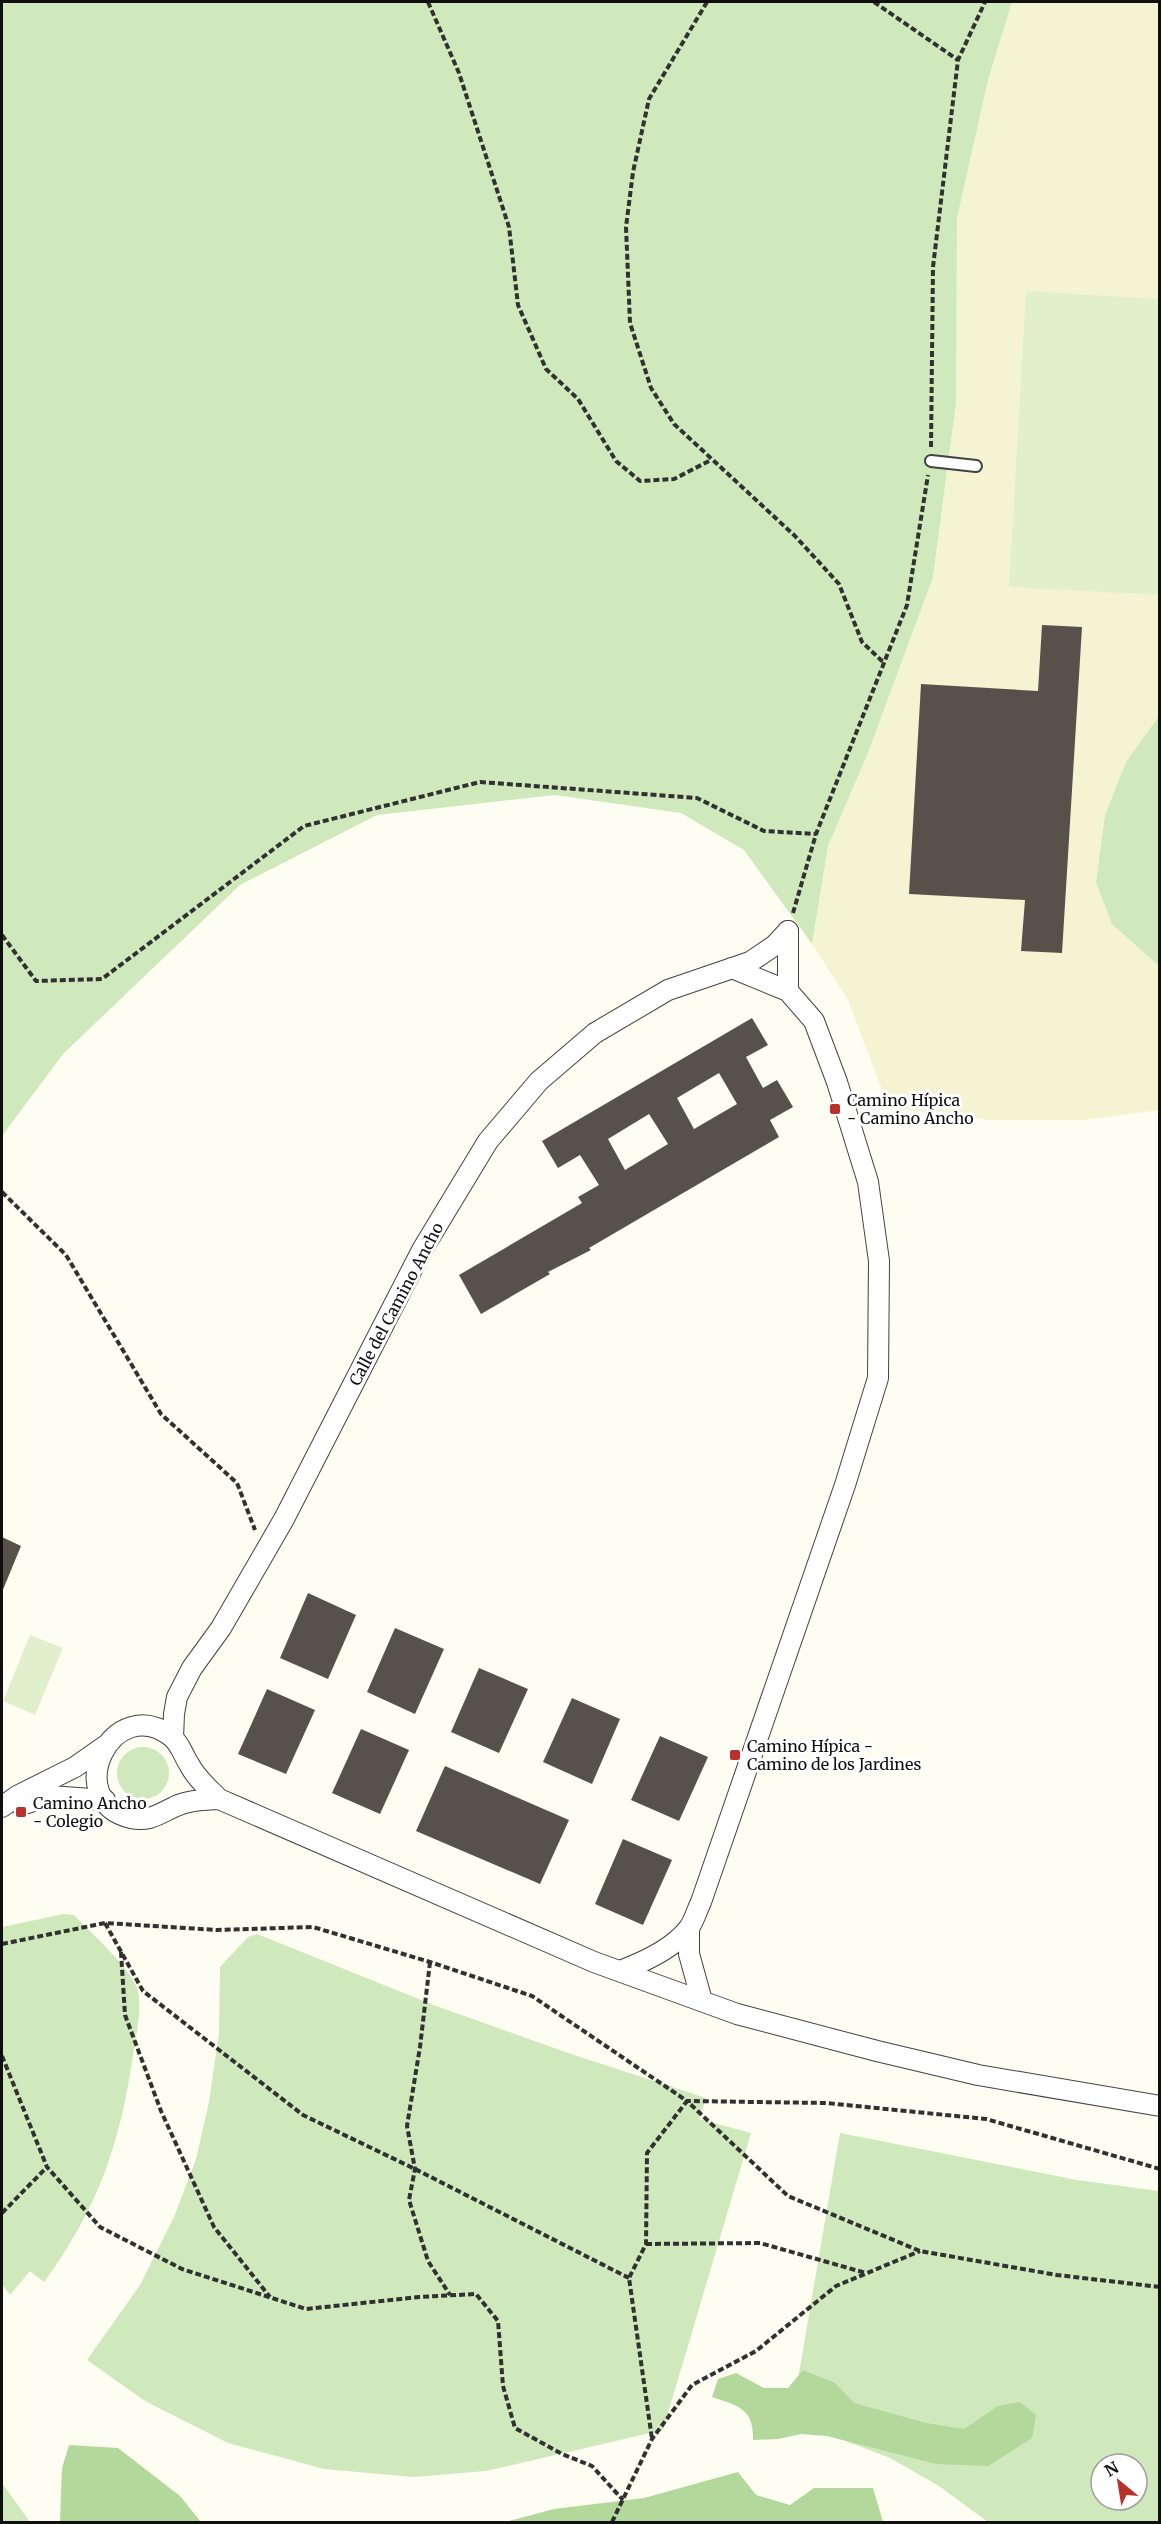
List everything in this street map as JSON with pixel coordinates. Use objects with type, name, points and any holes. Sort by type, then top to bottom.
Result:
[{"type":"street","name":"Calle del Camino Ancho","points":[[173,1738],[177,1696],[192,1668],[221,1628],[284,1519],[422,1250],[488,1141],[539,1081],[595,1033],[668,990],[758,957],[775,945],[788,931]]},
{"type":"street","points":[[788,931],[788,991]]},
{"type":"street","points":[[702,2001],[689,1954],[689,1928],[701,1902],[837,1507],[878,1378],[879,1261],[868,1182],[837,1082],[813,1021],[788,991],[732,968]]},
{"type":"street","points":[[2,1807],[17,1796],[75,1767],[105,1746],[116,1735],[138,1728],[160,1730],[173,1738],[183,1750],[188,1764],[189,1779],[184,1794],[174,1807]]},
{"type":"street","points":[[105,1746],[99,1759],[97,1773],[99,1787],[105,1800],[116,1811],[138,1818],[161,1815],[174,1807],[196,1800],[219,1799]]},
{"type":"street","points":[[188,1764],[219,1799],[594,1962],[737,2014],[978,2075],[1160,2106]]},
{"type":"street","points":[[2,1812],[50,1796],[105,1800]]},
{"type":"street","points":[[620,1971],[657,1954],[689,1928]]},
{"type":"lane","points":[[931,461],[976,466]]},
{"type":"path","points":[[428,2],[459,74],[509,226],[518,305],[546,369],[578,399],[616,461],[640,481],[674,479],[711,460]]},
{"type":"path","points":[[707,2],[649,99],[633,172],[626,227],[630,323],[651,388],[674,424],[795,536],[839,584],[862,642],[884,663]]},
{"type":"path","points":[[874,2],[958,60]]},
{"type":"path","points":[[788,931],[816,834],[907,605],[931,461],[933,267],[958,60],[985,2]]},
{"type":"path","points":[[2,935],[36,981],[102,979],[304,826],[480,782],[698,798],[764,831],[816,834]]},
{"type":"path","points":[[2,1192],[66,1255],[161,1414],[237,1483],[264,1553]]},
{"type":"path","points":[[2,1944],[105,1923],[217,1930],[313,1927],[532,1996],[687,2101],[788,2196],[920,2251],[1057,2276],[1160,2287]]},
{"type":"path","points":[[105,1923],[144,1991],[303,2115],[416,2169],[629,2278]]},
{"type":"path","points":[[121,1952],[125,2015],[161,2111],[214,2227],[271,2298]]},
{"type":"path","points":[[430,1962],[420,2047],[407,2126],[416,2169],[409,2200],[428,2261],[451,2296]]},
{"type":"path","points":[[2,2056],[47,2168],[100,2227],[182,2270],[306,2309],[476,2294],[498,2321],[503,2386],[515,2428],[562,2454],[592,2466],[623,2500]]},
{"type":"path","points":[[687,2101],[826,2103],[986,2119],[1160,2169]]},
{"type":"path","points":[[652,2439],[629,2278],[646,2244],[647,2153],[687,2101]]},
{"type":"path","points":[[2,2213],[47,2168]]},
{"type":"path","points":[[646,2244],[760,2243],[866,2273]]},
{"type":"path","points":[[612,2523],[652,2439],[692,2385],[756,2351],[836,2286],[920,2251]]},
{"type":"green space","points":[[2,2],[1012,2],[988,80],[957,218],[956,403],[933,577],[868,753],[828,846],[812,944],[744,850],[681,813],[555,795],[377,815],[240,885],[63,1054],[2,1136]]},
{"type":"green space","points":[[1012,2],[1159,2],[1159,716],[1126,762],[1105,815],[1096,882],[1159,965],[1159,1110],[1084,1120],[991,1120],[889,1108],[848,1000],[812,944],[828,846],[868,753],[933,577],[956,403],[957,218],[988,80]]},
{"type":"green space","points":[[1026,291],[1159,299],[1159,595],[1009,587]]},
{"type":"green space","points":[[1159,716],[1159,966],[1112,924],[1096,882],[1105,815],[1126,762]]},
{"type":"green space","points":[[30,1635],[63,1648],[35,1715],[3,1701]]},
{"type":"green space","points":[[143,1747],[153,1749],[161,1755],[167,1763],[169,1773],[167,1783],[161,1791],[153,1797],[143,1799],[133,1797],[125,1791],[119,1783],[117,1773],[119,1763],[125,1755],[133,1749]]},
{"type":"green space","points":[[64,1914],[74,1915],[129,1974],[138,1992],[138,2024],[121,2118],[104,2174],[92,2201],[63,2255],[44,2282],[30,2271],[10,2295],[2,2284],[2,1927]]},
{"type":"green space","points":[[257,1934],[436,2006],[571,2054],[706,2098],[699,2119],[751,2133],[663,2430],[486,2471],[413,2477],[324,2469],[228,2443],[145,2401],[87,2360],[140,2285],[174,2217],[196,2159],[209,2102],[219,2033],[220,1967],[248,1937]]},
{"type":"green space","points":[[840,2133],[1077,2180],[1159,2191],[1159,2522],[988,2522],[939,2486],[890,2458],[817,2430],[790,2426]]},
{"type":"green space","points":[[803,2370],[835,2383],[854,2403],[926,2423],[964,2429],[998,2406],[1020,2402],[1036,2415],[1032,2438],[988,2466],[936,2464],[827,2436],[801,2434],[778,2439],[753,2440],[751,2421],[743,2410],[712,2397],[718,2379],[736,2373],[764,2388],[788,2388]]},
{"type":"green space","points":[[69,2445],[118,2448],[180,2496],[201,2522],[60,2522],[62,2468]]},
{"type":"green space","points":[[738,2472],[756,2495],[790,2505],[814,2488],[873,2488],[883,2522],[505,2522],[554,2509],[644,2498]]},
{"type":"green space","points":[[2,2483],[30,2522],[2,2522]]},
{"type":"building","points":[[1042,625],[1082,627],[1062,953],[1021,951],[1025,900],[909,894],[921,684],[1038,691]]},
{"type":"building","points":[[752,1018],[768,1045],[746,1057],[763,1088],[777,1080],[793,1107],[770,1120],[779,1137],[589,1248],[591,1250],[548,1272],[550,1274],[481,1314],[459,1275],[582,1203],[578,1197],[599,1185],[580,1155],[558,1168],[542,1141]],"holes":[[[719,1073],[737,1104],[694,1129],[677,1098]],[[649,1114],[668,1144],[625,1170],[608,1139]]]},
{"type":"building","points":[[2,1537],[21,1546],[2,1592]]},
{"type":"building","points":[[308,1593],[356,1615],[328,1679],[280,1658]]},
{"type":"building","points":[[395,1628],[444,1649],[415,1714],[367,1692]]},
{"type":"building","points":[[479,1668],[528,1689],[499,1753],[451,1732]]},
{"type":"building","points":[[267,1689],[315,1710],[286,1774],[238,1754]]},
{"type":"building","points":[[572,1698],[620,1719],[592,1784],[543,1762]]},
{"type":"building","points":[[361,1729],[409,1750],[380,1814],[332,1793]]},
{"type":"building","points":[[660,1736],[708,1757],[679,1821],[631,1800]]},
{"type":"building","points":[[445,1766],[569,1820],[540,1884],[416,1831]]},
{"type":"building","points":[[623,1839],[672,1860],[643,1925],[595,1904]]},
{"type":"place","name":"Camino Hípica - Camino Ancho","points":[[835,1109]]},
{"type":"place","name":"Camino Hípica - Camino de los Jardines","points":[[735,1755]]},
{"type":"place","name":"Camino Ancho - Colegio","points":[[21,1812]]}]
